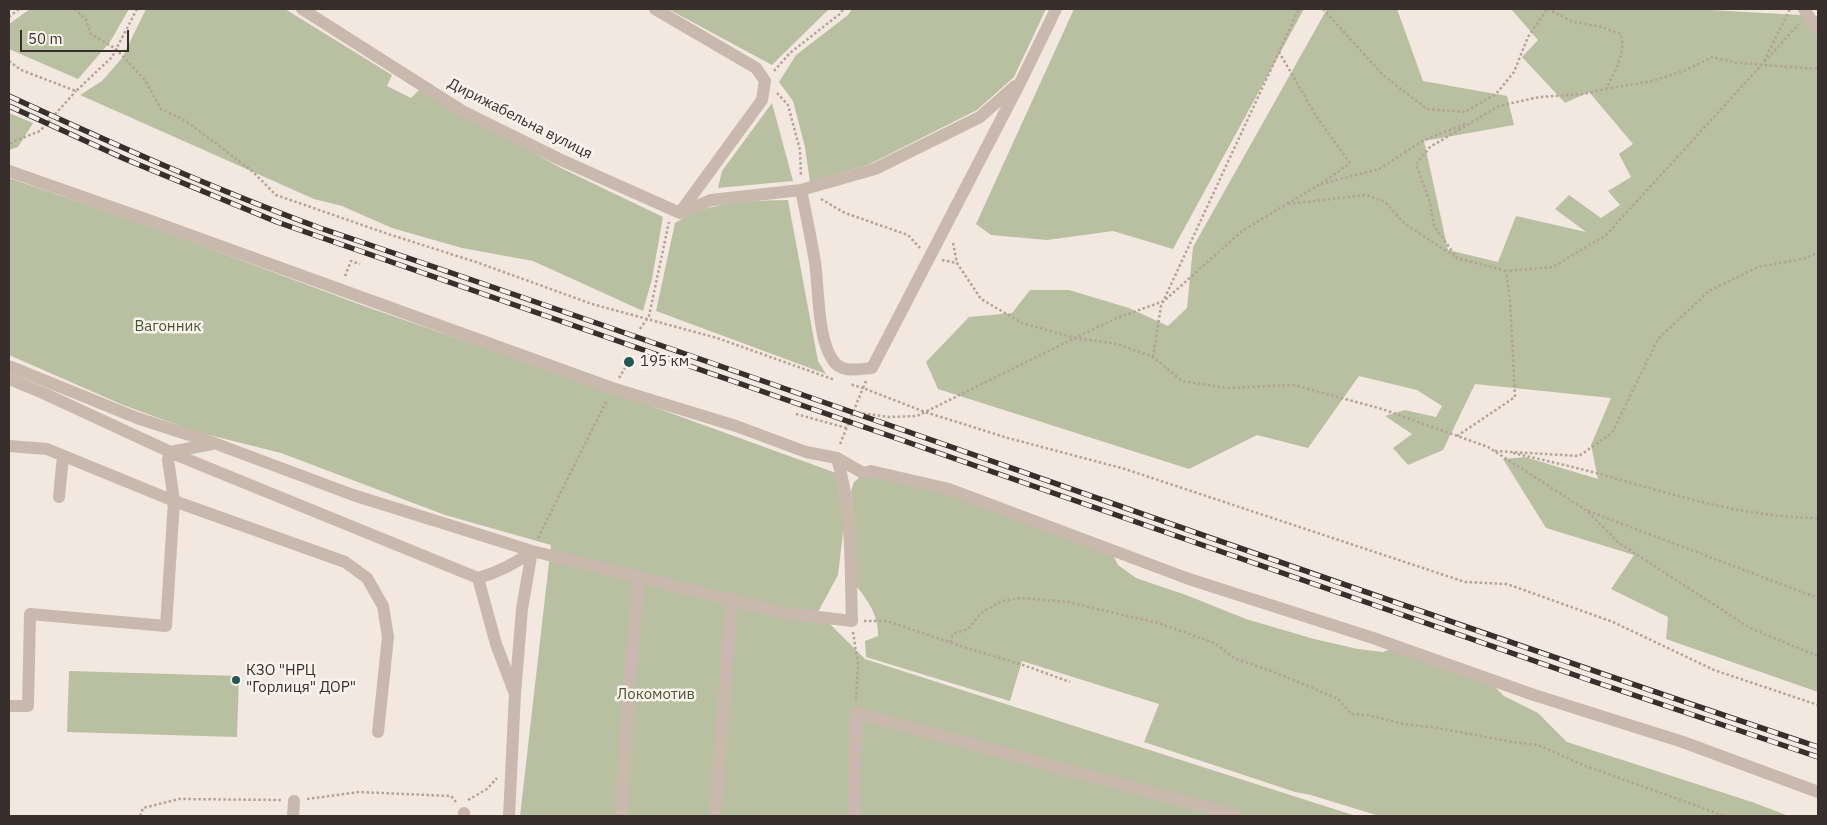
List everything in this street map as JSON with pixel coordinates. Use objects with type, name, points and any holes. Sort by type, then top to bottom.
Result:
[{"type":"street","name":"Дирижабельна вулиця","points":[[302,9],[464,112],[558,159],[680,213]]},
{"type":"street","points":[[801,190],[815,264],[817,299],[827,350],[836,365],[849,370],[872,368],[1056,9]]},
{"type":"street","points":[[660,10],[756,68],[765,81],[762,100],[680,213]]},
{"type":"street","points":[[1805,12],[1818,30]]},
{"type":"street","points":[[680,213],[711,200],[801,190],[875,170],[980,118],[1021,80]]},
{"type":"street","points":[[9,171],[612,388],[736,426],[806,452],[837,458],[863,473],[871,471],[948,489],[1189,579],[1373,638],[1534,695],[1683,742],[1818,792]]},
{"type":"street","points":[[9,366],[137,418],[214,443],[354,495],[532,551],[784,613],[852,621],[849,533],[844,481],[837,458]]},
{"type":"street","points":[[9,379],[170,452],[478,578],[497,573],[532,551]]},
{"type":"street","points":[[170,452],[214,443]]},
{"type":"street","points":[[9,446],[47,449],[174,501],[345,562],[367,578],[383,606],[388,636],[378,732]]},
{"type":"street","points":[[9,706],[28,706],[30,614],[166,626],[174,501],[168,459],[170,452]]},
{"type":"street","points":[[59,497],[63,456]]},
{"type":"street","points":[[508,816],[522,608],[532,551]]},
{"type":"street","points":[[621,816],[639,576]]},
{"type":"street","points":[[478,578],[496,644],[515,694]]},
{"type":"street","points":[[715,816],[732,599]]},
{"type":"street","points":[[854,816],[856,713],[1238,816]]},
{"type":"street","points":[[293,816],[294,801]]},
{"type":"path","points":[[9,16],[20,9]]},
{"type":"path","points":[[74,9],[86,20],[91,34],[116,49],[145,80],[161,109],[186,121],[252,171],[276,195],[476,262],[592,304],[717,338],[821,377],[838,381]]},
{"type":"path","points":[[9,149],[12,142],[40,131],[76,91],[112,57],[137,9]]},
{"type":"path","points":[[843,9],[790,53],[765,81],[788,105],[800,150],[801,190],[829,202],[845,212],[908,235],[929,257],[957,263]]},
{"type":"path","points":[[1152,357],[1161,306],[1299,9]]},
{"type":"path","points":[[1323,9],[1384,75],[1427,109],[1465,112],[1496,94],[1514,72],[1528,37],[1548,9],[1573,22],[1602,27],[1621,34],[1624,45],[1617,67],[1606,89]]},
{"type":"path","points":[[1762,64],[1790,9]]},
{"type":"path","points":[[1286,204],[1366,195],[1385,202],[1405,224],[1457,258],[1506,271],[1552,267],[1606,235],[1762,64],[1805,12]]},
{"type":"path","points":[[853,412],[889,417],[917,416],[1117,318],[1164,301],[1242,230],[1317,186],[1350,163],[1316,116],[1279,52]]},
{"type":"path","points":[[1457,258],[1434,226],[1430,202],[1416,164],[1430,148],[1499,106],[1539,97],[1584,94],[1652,81],[1686,70],[1712,58],[1818,69]]},
{"type":"path","points":[[9,61],[21,70],[76,91]]},
{"type":"path","points":[[1317,186],[1379,169],[1424,140],[1473,121]]},
{"type":"path","points":[[640,329],[647,319],[670,217],[680,213]]},
{"type":"path","points":[[949,219],[957,263],[981,299],[1022,323],[1075,338],[1117,344],[1152,357],[1182,381],[1228,388],[1294,385],[1382,409],[1493,450],[1586,510],[1818,598]]},
{"type":"path","points":[[1493,450],[1579,456],[1612,433],[1658,340],[1709,291],[1758,266],[1803,259],[1818,253]]},
{"type":"path","points":[[340,290],[351,261],[360,264]]},
{"type":"path","points":[[1457,436],[1515,397],[1510,300],[1506,271]]},
{"type":"path","points":[[837,458],[840,444],[872,368]]},
{"type":"path","points":[[846,383],[925,412],[1008,438],[1125,469],[1465,582],[1507,584],[1614,622],[1714,670],[1818,705]]},
{"type":"path","points":[[532,551],[570,477],[612,388]]},
{"type":"path","points":[[796,414],[847,428]]},
{"type":"path","points":[[1505,451],[1577,468],[1726,509],[1789,517],[1818,518]]},
{"type":"path","points":[[1586,510],[1619,543],[1750,628],[1818,656]]},
{"type":"path","points":[[950,642],[953,634],[968,629],[981,613],[1002,601],[1023,598],[1068,602],[1158,623],[1215,643],[1234,658],[1282,674],[1338,700],[1351,714],[1367,715],[1404,724],[1538,745],[1583,765],[1724,816]]},
{"type":"path","points":[[856,713],[858,665],[852,621],[887,621],[1070,682]]},
{"type":"path","points":[[464,810],[499,776]]},
{"type":"green space","points":[[30,9],[129,9],[110,42],[78,79],[9,49],[9,24]]},
{"type":"green space","points":[[146,9],[285,9],[392,75],[387,86],[411,98],[419,90],[561,168],[663,217],[652,279],[643,311],[533,261],[462,248],[392,228],[342,206],[314,199],[80,95],[102,81],[122,58]]},
{"type":"green space","points":[[671,9],[829,9],[772,65]]},
{"type":"green space","points":[[852,9],[1046,9],[1014,77],[977,110],[870,164],[810,182],[805,147],[793,101],[779,82],[796,55],[848,15]]},
{"type":"green space","points":[[1074,9],[1304,9],[1173,249],[1113,231],[1047,240],[991,235],[976,224]]},
{"type":"green space","points":[[1327,9],[1397,9],[1423,81],[1507,96],[1514,125],[1424,141],[1448,250],[1498,262],[1516,216],[1586,232],[1555,209],[1569,195],[1601,218],[1620,205],[1608,191],[1631,177],[1619,154],[1633,144],[1589,92],[1565,103],[1522,57],[1538,40],[1511,9],[1692,9],[1818,16],[1818,692],[1666,639],[1668,617],[1611,589],[1634,555],[1546,528],[1503,459],[1525,457],[1598,479],[1591,445],[1611,398],[1475,384],[1443,450],[1408,465],[1393,448],[1412,434],[1385,416],[1405,410],[1436,417],[1442,406],[1417,390],[1359,376],[1308,448],[1257,435],[1189,469],[938,389],[926,362],[969,317],[1012,313],[1030,290],[1069,290],[1129,308],[1168,326],[1187,308],[1193,247]]},
{"type":"green space","points":[[772,103],[793,181],[718,188],[722,171]]},
{"type":"green space","points":[[9,113],[33,123],[18,147],[9,150]]},
{"type":"green space","points":[[9,178],[149,226],[364,306],[618,394],[836,473],[844,524],[838,575],[818,612],[865,659],[1356,816],[520,816],[551,545],[445,515],[281,453],[197,432],[123,405],[9,355]]},
{"type":"green space","points":[[788,200],[818,361],[826,374],[656,311],[675,223],[701,210],[715,206],[744,202]]},
{"type":"green space","points":[[867,475],[943,492],[1110,549],[1118,565],[1136,578],[1186,595],[1246,619],[1314,639],[1358,649],[1383,652],[1391,649],[1492,684],[1504,696],[1538,713],[1567,742],[1752,802],[1789,816],[1379,816],[1311,795],[1295,792],[1144,742],[1159,704],[1022,661],[1010,701],[866,657],[865,641],[878,636],[878,628],[871,607],[853,582],[855,528],[851,491],[854,482],[860,477]]},
{"type":"green space","points":[[69,671],[239,676],[237,737],[67,732]]},
{"type":"railway","points":[[9,96],[163,165],[241,198],[320,228],[1443,619],[1818,747]]},
{"type":"railway","points":[[9,106],[125,159],[277,222],[1589,680],[1818,757]]},
{"type":"place","name":"195 км","points":[[629,362]]},
{"type":"place","name":"КЗО \"НРЦ \"Горлиця\" ДОР\"","points":[[236,680]]},
{"type":"park label","name":"Вагонник","points":[[168,327]]},
{"type":"park label","name":"Локомотив","points":[[656,695]]}]
